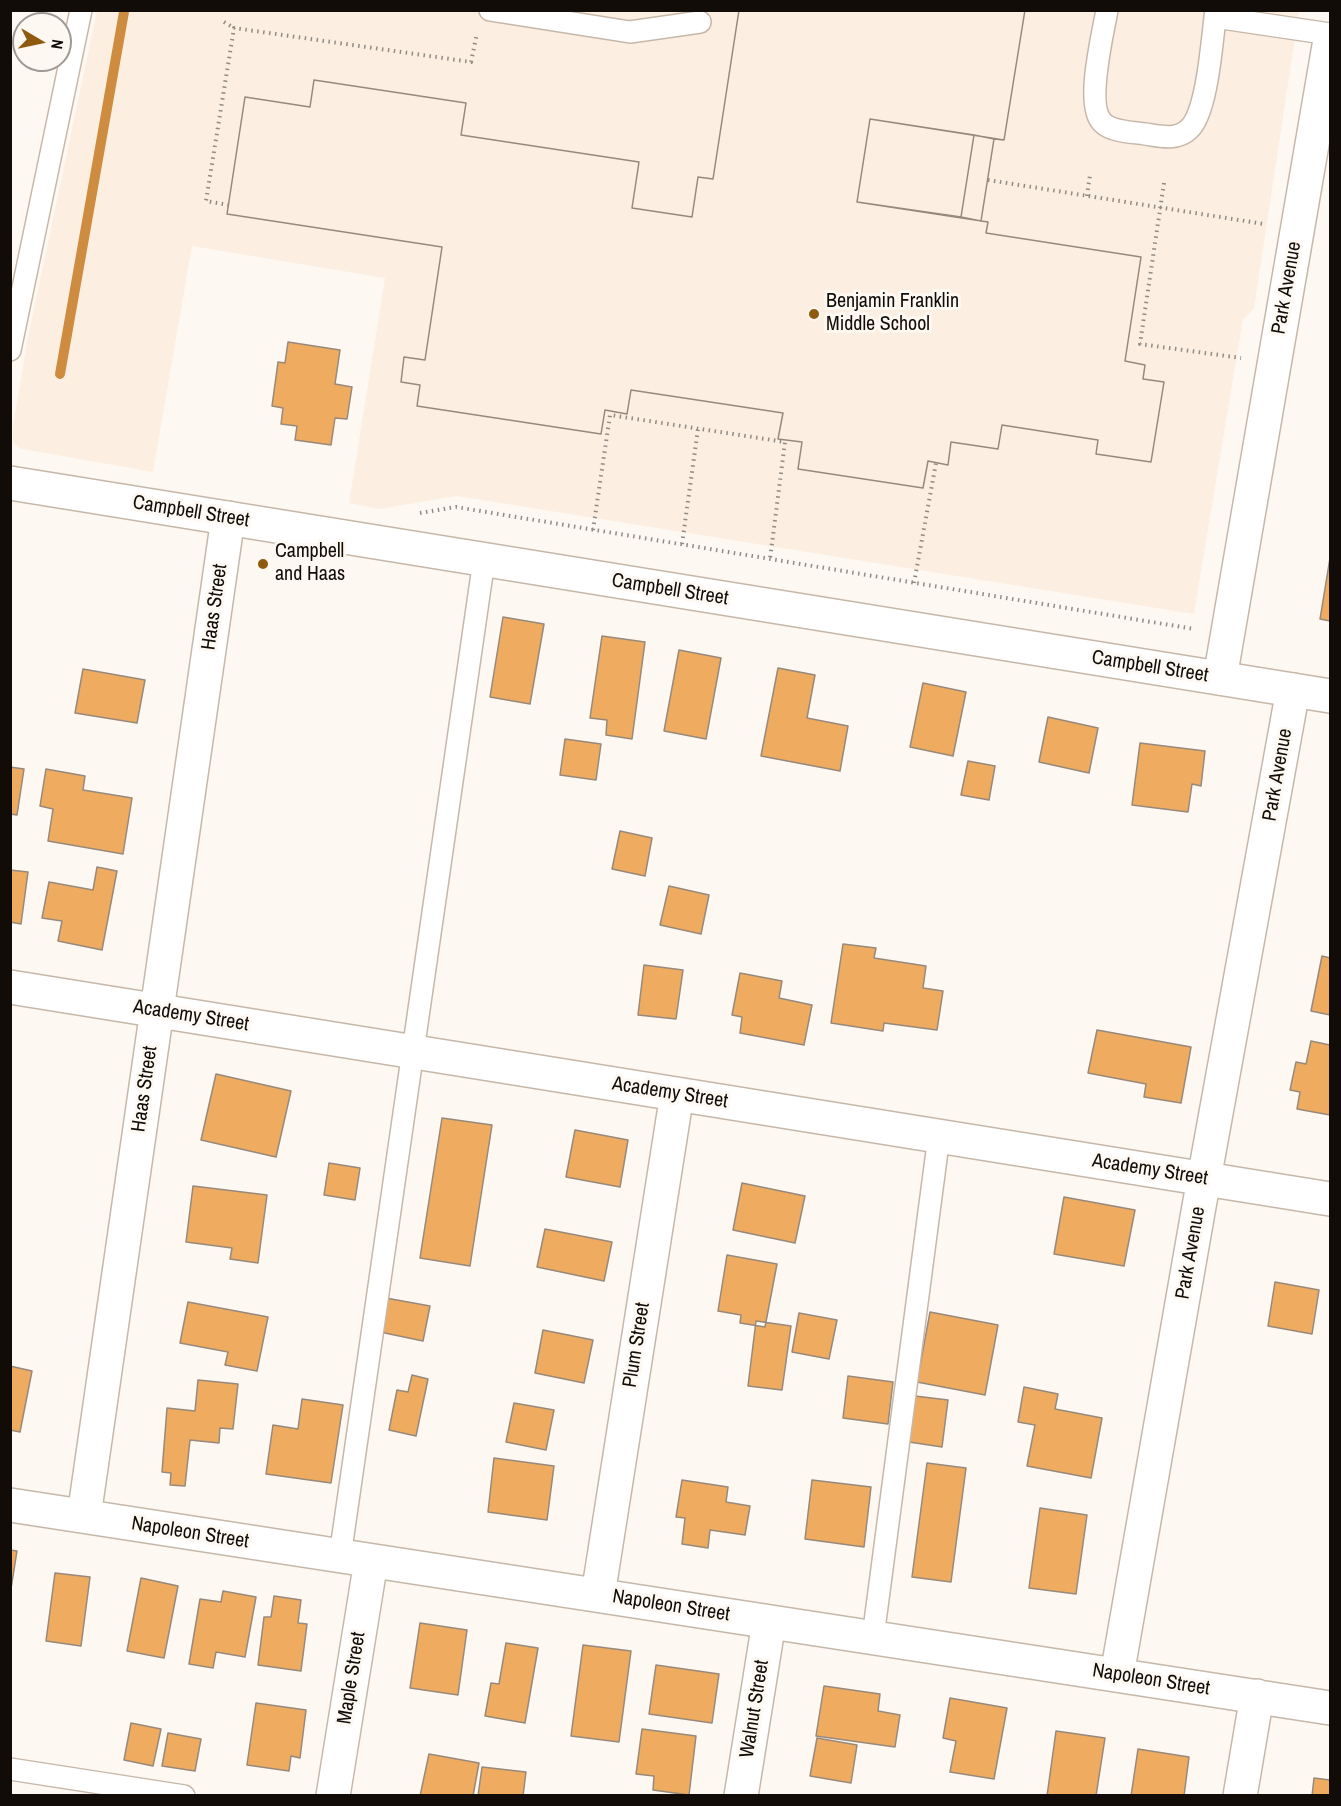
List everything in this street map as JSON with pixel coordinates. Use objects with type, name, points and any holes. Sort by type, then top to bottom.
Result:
[{"type":"street","name":"Park Avenue","points":[[1220,678],[1330,40]]},
{"type":"street","name":"Campbell Street","points":[[10,483],[1330,696]]},
{"type":"street","name":"Haas Street","points":[[84,1516],[228,518]]},
{"type":"street","name":"Park Avenue","points":[[1117,1675],[1293,690]]},
{"type":"street","name":"Academy Street","points":[[10,987],[1330,1199]]},
{"type":"street","name":"Plum Street","points":[[598,1595],[677,1094]]},
{"type":"street","name":"Napoleon Street","points":[[10,1505],[1330,1707]]},
{"type":"street","name":"Maple Street","points":[[333,1796],[355,1558]]},
{"type":"street","name":"Walnut Street","points":[[741,1796],[769,1622]]},
{"type":"street","points":[[1240,1796],[1257,1696]]},
{"type":"lane","points":[[10,350],[81,10]]},
{"type":"lane","points":[[490,10],[630,32],[700,22]]},
{"type":"lane","points":[[1107,10],[1094,94],[1096,113],[1103,124],[1117,129],[1166,137],[1178,136],[1189,129],[1196,118],[1203,99],[1216,14],[1330,34]]},
{"type":"lane","points":[[355,1558],[413,1052],[484,560]]},
{"type":"lane","points":[[873,1637],[939,1136]]},
{"type":"lane","points":[[10,1769],[184,1796]]},
{"type":"path","points":[[224,22],[234,28],[471,62],[477,32],[488,34]]},
{"type":"path","points":[[229,205],[206,201],[234,28]]},
{"type":"path","points":[[1087,195],[1090,174]]},
{"type":"path","points":[[988,180],[1298,229]]},
{"type":"path","points":[[1164,183],[1140,344],[1274,362]]},
{"type":"path","points":[[593,530],[610,415],[785,442],[770,559]]},
{"type":"path","points":[[682,544],[698,429]]},
{"type":"path","points":[[914,583],[936,463]]},
{"type":"path","points":[[410,514],[456,507],[1186,626],[1227,638]]},
{"type":"shaded area","name":"Benjamin Franklin Middle School","points":[[97,11],[1299,11],[1254,309],[1243,320],[1194,614],[457,496],[380,509],[349,503],[385,278],[192,246],[153,472],[22,449],[13,443],[13,426],[28,337]]},
{"type":"building","name":"Benjamin Franklin Middle School","points":[[739,10],[1025,10],[1004,140],[994,139],[981,221],[988,222],[986,233],[1141,257],[1125,361],[1145,365],[1143,379],[1164,382],[1151,462],[1096,454],[1098,440],[1002,425],[998,449],[951,442],[948,465],[928,461],[923,488],[798,469],[802,442],[778,439],[783,413],[631,390],[627,414],[605,410],[601,434],[417,406],[420,385],[401,382],[404,357],[425,360],[442,247],[227,214],[245,97],[310,107],[314,80],[466,103],[461,135],[639,162],[632,208],[692,217],[698,177],[713,179]],"holes":[[[870,119],[974,135],[961,217],[857,202]]]},
{"type":"building","name":"Benjamin Franklin Middle School","points":[[739,10],[1025,10],[1004,140],[870,119],[857,202],[988,222],[986,233],[1141,257],[1125,361],[1145,365],[1143,379],[1164,382],[1151,462],[1096,454],[1098,440],[1002,425],[998,449],[951,442],[948,465],[928,461],[923,488],[798,469],[802,442],[778,439],[783,413],[631,390],[627,414],[605,410],[601,434],[417,406],[420,385],[401,382],[404,357],[425,360],[442,247],[227,214],[245,97],[310,107],[314,80],[466,103],[461,135],[639,162],[632,208],[692,217],[698,177],[713,179]]},
{"type":"building","points":[[974,135],[994,139],[981,221],[961,217]]},
{"type":"building","points":[[288,342],[340,350],[335,384],[352,387],[347,419],[335,418],[331,445],[295,440],[297,426],[281,424],[283,408],[272,406],[278,362],[285,363]]},
{"type":"building","points":[[1330,558],[1330,621],[1320,619]]},
{"type":"building","points":[[503,617],[544,624],[530,704],[490,697]]},
{"type":"building","points":[[602,636],[645,642],[632,739],[606,735],[607,720],[590,718]]},
{"type":"building","points":[[679,650],[721,658],[706,739],[664,731]]},
{"type":"building","points":[[778,668],[815,675],[807,718],[848,726],[840,771],[761,756]]},
{"type":"building","points":[[83,669],[145,680],[137,723],[75,713]]},
{"type":"building","points":[[923,683],[966,692],[953,756],[910,747]]},
{"type":"building","points":[[1048,717],[1098,728],[1089,773],[1039,762]]},
{"type":"building","points":[[565,739],[601,744],[596,780],[560,775]]},
{"type":"building","points":[[1140,743],[1205,751],[1201,786],[1192,784],[1188,812],[1132,805]]},
{"type":"building","points":[[968,761],[995,766],[989,800],[961,795]]},
{"type":"building","points":[[10,767],[24,769],[17,815],[10,814]]},
{"type":"building","points":[[46,769],[85,776],[83,790],[132,798],[123,854],[48,841],[53,809],[40,806]]},
{"type":"building","points":[[620,831],[652,838],[645,876],[612,869]]},
{"type":"building","points":[[97,867],[117,871],[102,950],[58,941],[62,921],[42,918],[49,882],[93,890]]},
{"type":"building","points":[[10,870],[28,872],[21,924],[10,922]]},
{"type":"building","points":[[669,886],[709,895],[701,934],[660,925]]},
{"type":"building","points":[[843,944],[876,948],[874,958],[926,966],[923,988],[943,991],[937,1030],[884,1023],[883,1031],[831,1023]]},
{"type":"building","points":[[1322,956],[1330,958],[1330,1015],[1311,1011]]},
{"type":"building","points":[[644,965],[683,970],[676,1019],[638,1015]]},
{"type":"building","points":[[740,973],[782,981],[779,998],[812,1005],[804,1045],[740,1033],[742,1017],[732,1015]]},
{"type":"building","points":[[1097,1030],[1191,1047],[1181,1103],[1144,1097],[1146,1084],[1088,1073]]},
{"type":"building","points":[[1311,1041],[1330,1045],[1330,1115],[1297,1109],[1300,1092],[1290,1090],[1296,1062],[1306,1064]]},
{"type":"building","points":[[216,1074],[291,1091],[276,1157],[201,1140]]},
{"type":"building","points":[[442,1118],[492,1125],[470,1266],[420,1258]]},
{"type":"building","points":[[575,1130],[628,1140],[620,1187],[566,1177]]},
{"type":"building","points":[[329,1163],[360,1168],[355,1200],[324,1195]]},
{"type":"building","points":[[742,1183],[805,1196],[795,1243],[733,1230]]},
{"type":"building","points":[[193,1186],[267,1195],[258,1263],[230,1259],[232,1248],[186,1242]]},
{"type":"building","points":[[1064,1197],[1135,1210],[1124,1266],[1054,1254]]},
{"type":"building","points":[[545,1229],[612,1242],[604,1281],[537,1267]]},
{"type":"building","points":[[727,1255],[777,1264],[765,1327],[740,1323],[741,1315],[718,1311]]},
{"type":"building","points":[[1275,1282],[1319,1290],[1312,1334],[1268,1326]]},
{"type":"building","points":[[386,1298],[430,1306],[423,1341],[380,1332]]},
{"type":"building","points":[[188,1302],[268,1317],[257,1371],[225,1365],[228,1352],[180,1343]]},
{"type":"building","points":[[930,1312],[998,1325],[985,1395],[917,1382]]},
{"type":"building","points":[[799,1313],[837,1320],[829,1359],[792,1352]]},
{"type":"building","points":[[756,1321],[791,1326],[782,1390],[748,1386]]},
{"type":"building","points":[[543,1330],[593,1340],[584,1383],[535,1373]]},
{"type":"building","points":[[10,1366],[32,1371],[20,1432],[10,1430]]},
{"type":"building","points":[[412,1375],[428,1379],[416,1436],[389,1430],[397,1390],[408,1392]]},
{"type":"building","points":[[848,1376],[893,1382],[888,1424],[843,1418]]},
{"type":"building","points":[[198,1380],[238,1384],[233,1429],[220,1428],[219,1443],[190,1440],[185,1486],[170,1485],[171,1473],[162,1472],[167,1408],[195,1411]]},
{"type":"building","points":[[1024,1387],[1058,1394],[1055,1409],[1102,1418],[1091,1478],[1027,1466],[1035,1425],[1018,1422]]},
{"type":"building","points":[[915,1396],[948,1400],[942,1447],[909,1442]]},
{"type":"building","points":[[302,1399],[343,1405],[331,1483],[266,1474],[273,1425],[298,1429]]},
{"type":"building","points":[[514,1403],[554,1410],[546,1450],[506,1442]]},
{"type":"building","points":[[494,1458],[554,1466],[547,1520],[488,1512]]},
{"type":"building","points":[[927,1463],[966,1468],[951,1582],[912,1577]]},
{"type":"building","points":[[682,1480],[728,1487],[726,1502],[750,1506],[745,1535],[710,1530],[708,1548],[682,1544],[685,1518],[676,1517]]},
{"type":"building","points":[[812,1480],[871,1487],[864,1547],[805,1539]]},
{"type":"building","points":[[1040,1508],[1087,1515],[1076,1594],[1029,1588]]},
{"type":"building","points":[[10,1550],[17,1551],[10,1595]]},
{"type":"building","points":[[55,1573],[90,1577],[81,1646],[46,1641]]},
{"type":"building","points":[[141,1578],[178,1586],[164,1658],[127,1651]]},
{"type":"building","points":[[223,1591],[256,1597],[245,1657],[216,1652],[213,1668],[189,1664],[200,1599],[221,1602]]},
{"type":"building","points":[[274,1596],[301,1600],[298,1623],[307,1624],[301,1671],[258,1665],[264,1617],[271,1617]]},
{"type":"building","points":[[420,1623],[467,1630],[458,1695],[410,1688]]},
{"type":"building","points":[[506,1643],[538,1648],[525,1723],[485,1716],[491,1683],[499,1684]]},
{"type":"building","points":[[583,1645],[631,1651],[619,1742],[571,1736]]},
{"type":"building","points":[[656,1665],[719,1674],[712,1723],[649,1714]]},
{"type":"building","points":[[824,1686],[880,1694],[878,1711],[900,1715],[895,1747],[816,1736]]},
{"type":"building","points":[[950,1698],[1007,1708],[994,1779],[950,1772],[956,1741],[943,1738]]},
{"type":"building","points":[[256,1703],[306,1710],[300,1758],[291,1756],[289,1771],[247,1765]]},
{"type":"building","points":[[131,1723],[161,1729],[153,1766],[124,1760]]},
{"type":"building","points":[[642,1729],[696,1736],[689,1795],[653,1790],[654,1776],[636,1774]]},
{"type":"building","points":[[1056,1731],[1105,1738],[1096,1796],[1047,1796]]},
{"type":"building","points":[[168,1733],[201,1739],[195,1771],[162,1766]]},
{"type":"building","points":[[817,1738],[857,1745],[851,1783],[810,1776]]},
{"type":"building","points":[[1138,1749],[1189,1757],[1184,1796],[1131,1796]]},
{"type":"building","points":[[429,1754],[479,1763],[473,1796],[420,1796]]},
{"type":"building","points":[[482,1767],[526,1772],[523,1796],[478,1796]]},
{"type":"building","points":[[1314,1778],[1330,1780],[1330,1796],[1312,1796]]},
{"type":"waterway","points":[[60,374],[124,12]]},
{"type":"place","name":"Benjamin Franklin Middle School","points":[[814,314]]},
{"type":"place","name":"Campbell and Haas","points":[[263,564]]}]
